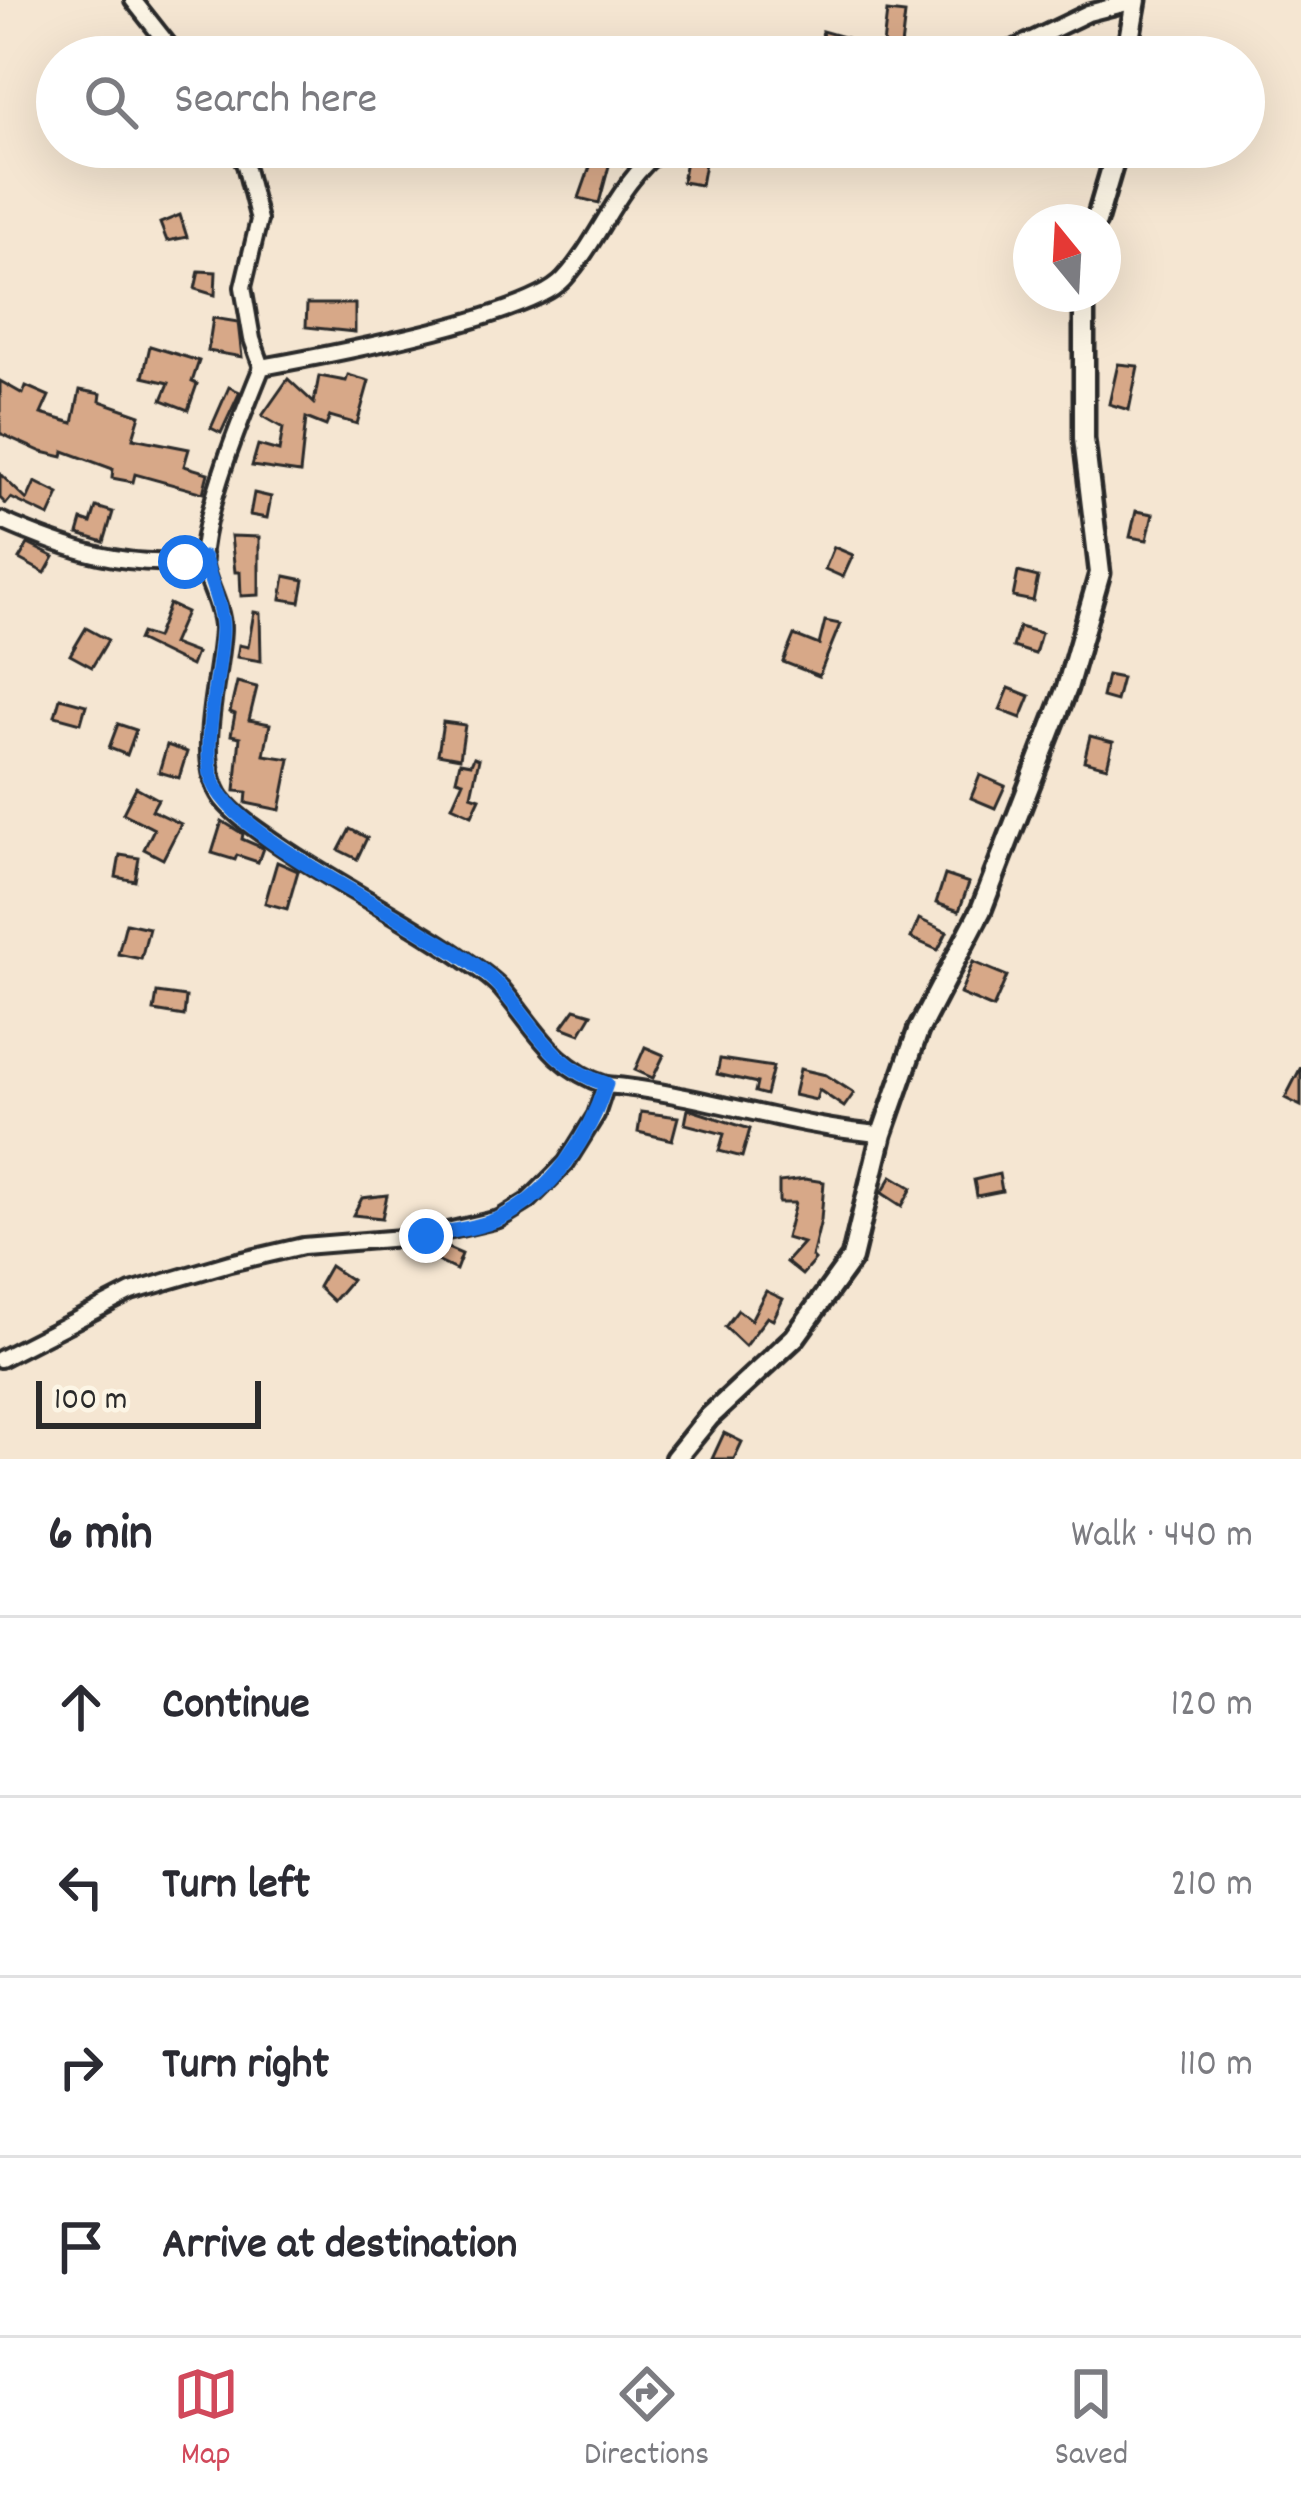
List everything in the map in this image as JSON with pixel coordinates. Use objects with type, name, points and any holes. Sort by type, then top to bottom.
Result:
[{"type":"street","points":[[133,0],[161,36]]},
{"type":"street","points":[[1039,36],[1088,13],[1135,1],[1129,36]]},
{"type":"street","points":[[246,168],[259,220],[243,287],[262,367],[223,476],[204,558],[223,625],[214,686],[211,775],[222,799],[324,876],[383,907],[498,985],[552,1055],[586,1078],[654,1089],[824,1130],[882,1134]]},
{"type":"street","points":[[262,367],[506,311],[562,282],[637,168]]},
{"type":"street","points":[[1101,204],[1112,168]]},
{"type":"street","points":[[675,1459],[709,1417],[795,1336],[852,1258],[882,1134],[918,1030],[982,910],[1067,688],[1100,573],[1084,439],[1084,312]]},
{"type":"street","points":[[0,520],[82,552],[144,563],[204,558]]},
{"type":"street","points":[[0,1360],[131,1292],[230,1263],[303,1246],[426,1236],[499,1220],[528,1202],[566,1163],[596,1115],[606,1084]]},
{"type":"building","points":[[887,12],[905,14],[902,36],[884,36]]},
{"type":"building","points":[[590,168],[608,168],[599,203],[579,198]]},
{"type":"building","points":[[685,168],[704,168],[701,185],[682,182]]},
{"type":"building","points":[[180,215],[187,237],[167,241],[160,223]]},
{"type":"building","points":[[199,271],[216,272],[215,295],[195,289]]},
{"type":"building","points":[[307,304],[355,304],[355,332],[306,327]]},
{"type":"building","points":[[213,318],[238,322],[242,357],[208,351]]},
{"type":"building","points":[[150,346],[199,361],[188,410],[162,400],[169,383],[143,377]]},
{"type":"building","points":[[1118,364],[1138,366],[1129,410],[1109,404]]},
{"type":"building","points":[[348,375],[369,381],[357,424],[330,416],[326,426],[306,418],[300,473],[252,466],[258,445],[279,451],[283,428],[262,416],[288,379],[314,403],[319,376],[346,381]]},
{"type":"building","points":[[0,381],[23,394],[26,386],[49,396],[41,414],[73,423],[80,390],[101,394],[100,401],[140,415],[133,438],[189,449],[184,466],[208,473],[203,493],[135,474],[133,482],[112,478],[113,469],[64,451],[63,457],[42,452],[0,433]]},
{"type":"building","points":[[229,387],[240,392],[221,433],[211,428]]},
{"type":"building","points":[[0,474],[27,500],[35,482],[59,494],[49,516],[11,498],[6,504],[0,498]]},
{"type":"building","points":[[254,493],[271,497],[267,518],[250,515]]},
{"type":"building","points":[[96,507],[113,512],[104,542],[78,534],[82,520],[91,523]]},
{"type":"building","points":[[1136,511],[1153,514],[1147,540],[1130,537]]},
{"type":"building","points":[[231,536],[259,537],[259,595],[241,596]]},
{"type":"building","points":[[28,544],[54,557],[45,573],[19,559]]},
{"type":"building","points":[[834,547],[853,555],[843,577],[825,569]]},
{"type":"building","points":[[1018,572],[1038,577],[1033,601],[1013,597]]},
{"type":"building","points":[[285,576],[304,580],[300,602],[281,599]]},
{"type":"building","points":[[169,604],[186,612],[172,644],[196,653],[191,666],[138,640],[141,633],[156,638]]},
{"type":"building","points":[[254,612],[260,613],[261,661],[237,657],[239,645],[248,647]]},
{"type":"building","points":[[825,621],[840,624],[819,676],[783,662],[794,635],[819,645]]},
{"type":"building","points":[[1019,627],[1041,633],[1035,654],[1013,647]]},
{"type":"building","points":[[86,628],[108,640],[92,667],[70,655]]},
{"type":"building","points":[[1107,675],[1122,678],[1116,701],[1102,697]]},
{"type":"building","points":[[237,682],[257,687],[249,720],[270,724],[264,755],[290,759],[280,810],[246,803],[247,792],[235,791],[240,737],[231,735],[235,714],[230,712]]},
{"type":"building","points":[[1009,688],[1030,696],[1021,718],[1000,710]]},
{"type":"building","points":[[60,698],[86,705],[81,723],[55,716]]},
{"type":"building","points":[[443,722],[465,725],[460,758],[438,754]]},
{"type":"building","points":[[118,724],[136,730],[127,755],[109,748]]},
{"type":"building","points":[[1090,736],[1113,742],[1107,767],[1084,761]]},
{"type":"building","points":[[167,745],[187,752],[179,778],[159,772]]},
{"type":"building","points":[[474,757],[479,759],[471,795],[480,798],[472,815],[452,806],[463,781],[456,779],[460,762],[471,764]]},
{"type":"building","points":[[980,775],[1005,786],[995,808],[971,798]]},
{"type":"building","points":[[136,787],[158,799],[152,810],[181,824],[163,859],[144,849],[154,829],[123,813]]},
{"type":"building","points":[[222,821],[243,834],[242,839],[263,848],[258,862],[212,853]]},
{"type":"building","points":[[350,829],[367,838],[357,859],[339,850]]},
{"type":"building","points":[[120,855],[139,858],[135,881],[116,877]]},
{"type":"building","points":[[277,862],[298,871],[287,909],[265,903]]},
{"type":"building","points":[[945,875],[969,883],[959,911],[936,903]]},
{"type":"building","points":[[919,919],[947,932],[938,950],[911,938]]},
{"type":"building","points":[[126,923],[149,928],[141,959],[118,954]]},
{"type":"building","points":[[973,962],[1007,976],[993,1008],[960,994]]},
{"type":"building","points":[[157,993],[186,997],[184,1016],[154,1011]]},
{"type":"building","points":[[575,1009],[592,1014],[580,1034],[562,1027]]},
{"type":"building","points":[[645,1047],[664,1055],[653,1078],[635,1070]]},
{"type":"building","points":[[720,1059],[773,1067],[766,1095],[755,1092],[757,1083],[717,1074]]},
{"type":"building","points":[[1301,1067],[1301,1106],[1285,1098]]},
{"type":"building","points":[[800,1069],[826,1075],[854,1093],[844,1107],[819,1090],[816,1100],[794,1095]]},
{"type":"building","points":[[688,1109],[750,1129],[742,1157],[719,1151],[724,1134],[685,1124]]},
{"type":"building","points":[[641,1112],[678,1117],[672,1140],[638,1132]]},
{"type":"building","points":[[999,1174],[1002,1191],[977,1196],[974,1180]]},
{"type":"building","points":[[892,1176],[912,1188],[902,1206],[882,1193]]},
{"type":"building","points":[[779,1182],[824,1182],[815,1260],[802,1275],[786,1262],[803,1243],[786,1238],[795,1203],[779,1203]]},
{"type":"building","points":[[387,1195],[382,1218],[353,1215],[362,1198]]},
{"type":"building","points":[[443,1246],[462,1254],[456,1270],[437,1261]]},
{"type":"building","points":[[330,1266],[351,1280],[333,1301],[318,1287]]},
{"type":"building","points":[[766,1291],[783,1299],[773,1320],[767,1317],[745,1346],[725,1327],[738,1310],[751,1320]]},
{"type":"building","points":[[724,1433],[742,1442],[734,1459],[712,1459]]},
{"type":"route","points":[[185,562],[204,558],[223,625],[214,686],[211,775],[222,799],[324,876],[464,959],[498,985],[552,1055],[586,1078],[606,1084],[596,1115],[566,1163],[528,1202],[499,1220],[426,1236]]}]
